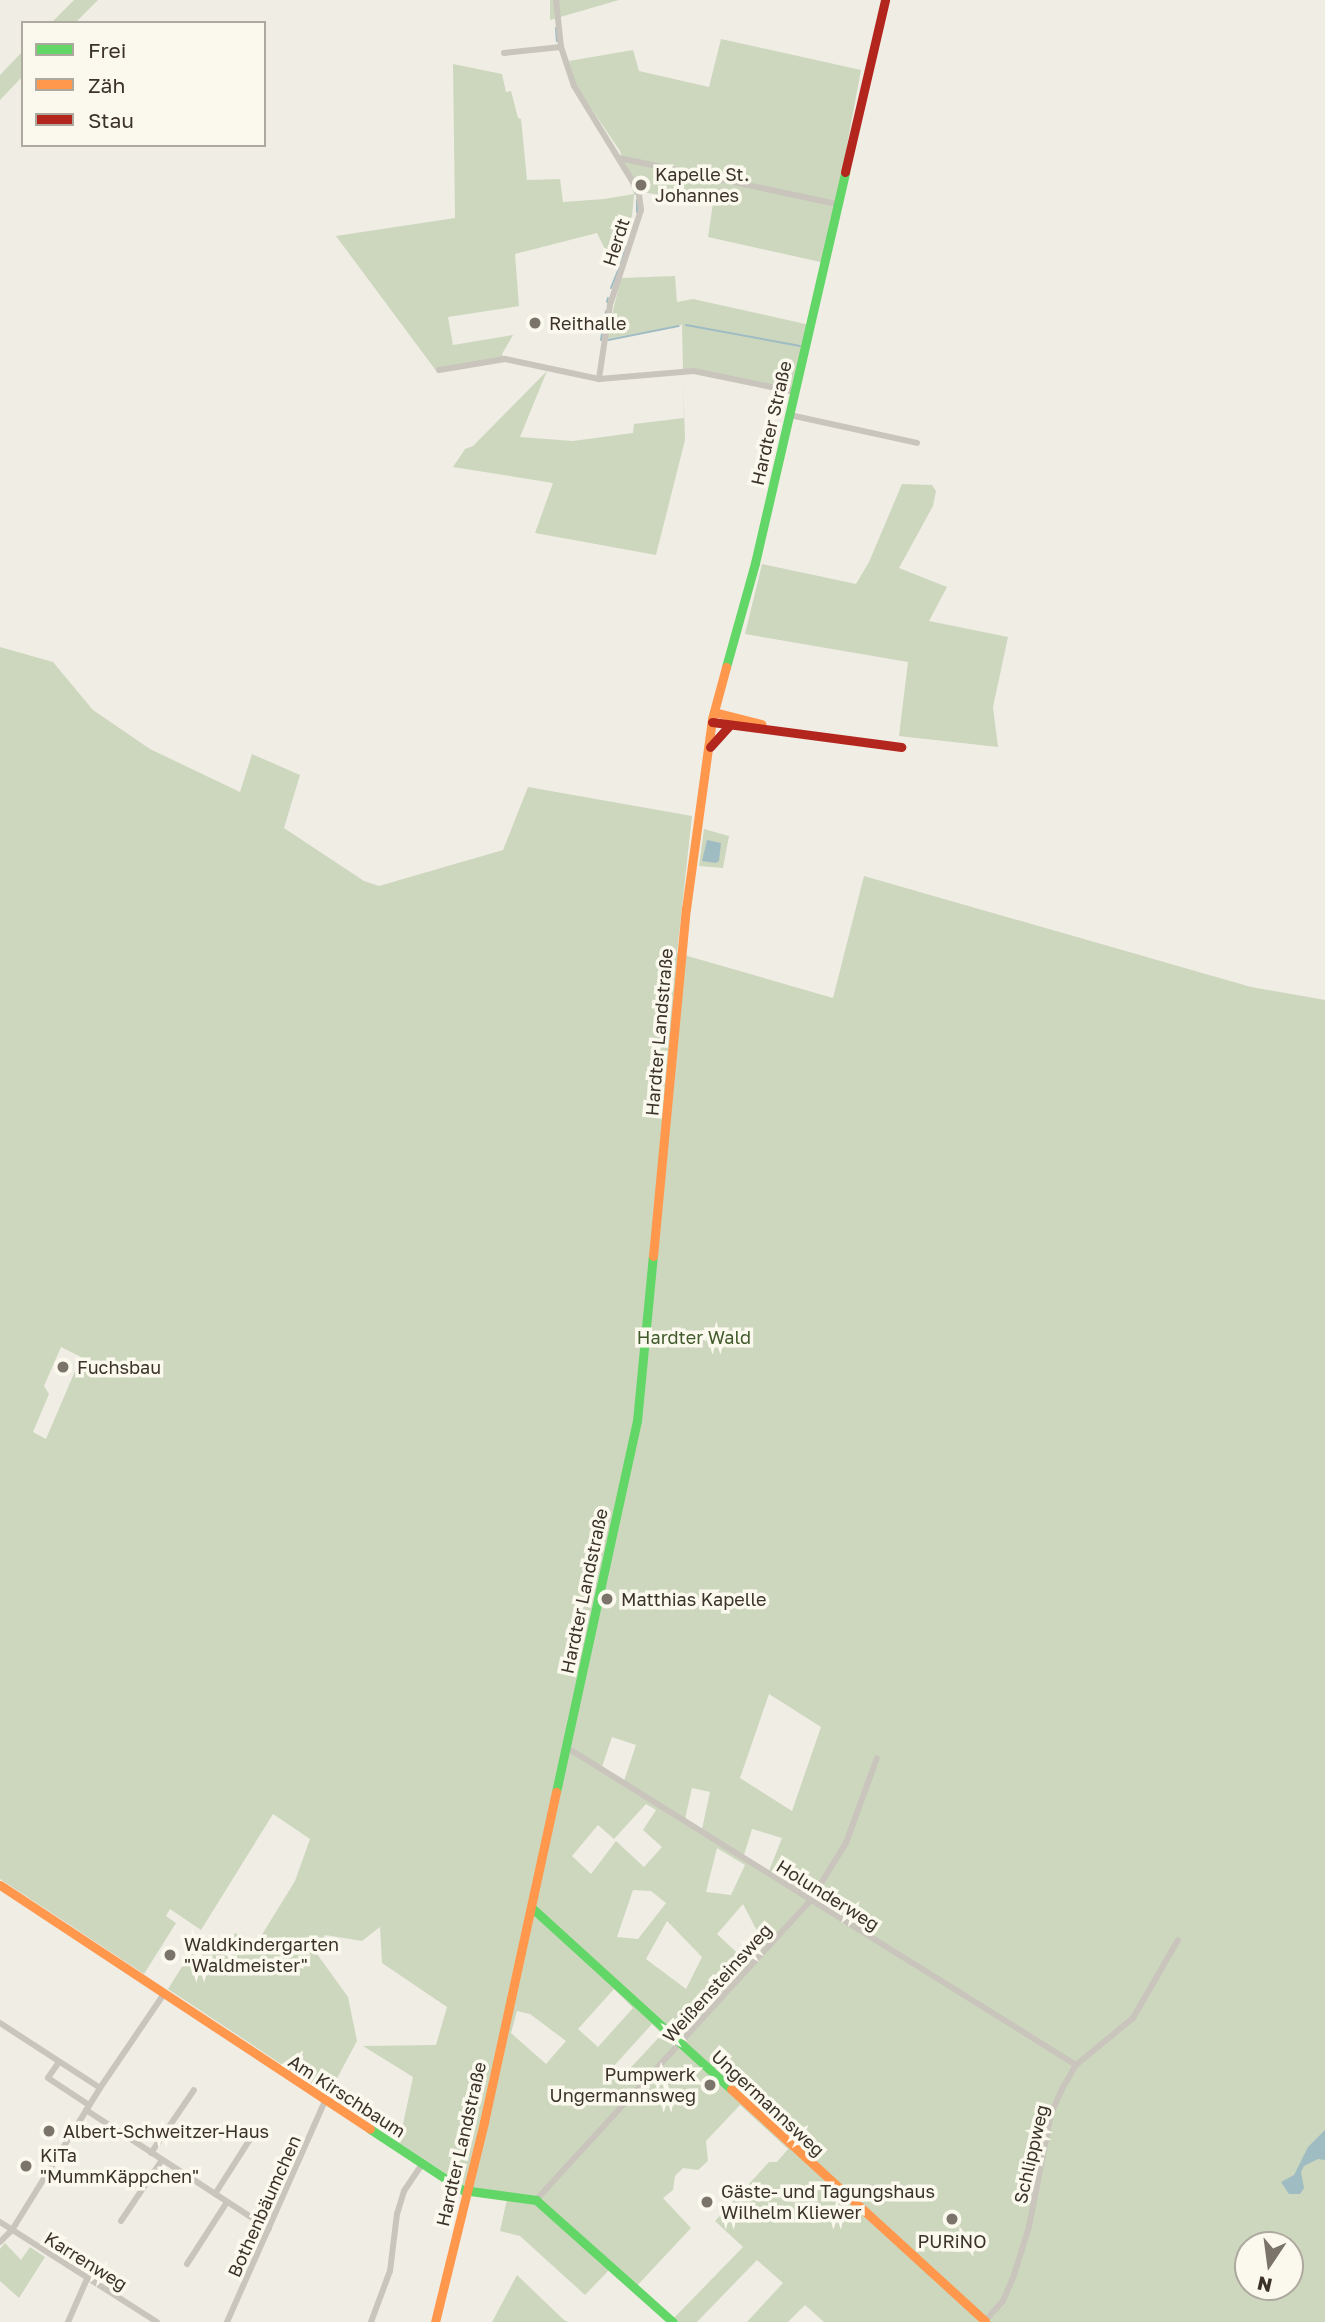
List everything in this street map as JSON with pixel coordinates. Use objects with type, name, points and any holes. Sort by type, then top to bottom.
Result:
[{"type":"main road","name":"Hardter Straße","points":[[692,855],[714,712],[755,563],[886,0]]},
{"type":"main road","points":[[714,712],[776,729]]},
{"type":"main road","points":[[712,722],[901,747]]},
{"type":"main road","points":[[706,751],[729,726]]},
{"type":"main road","name":"Hardter Landstraße","points":[[435,2322],[531,1907],[639,1405],[692,855]]},
{"type":"main road","name":"Am Kirschbaum","points":[[0,1885],[467,2192],[536,2200]]},
{"type":"main road","name":"Ungermannsweg","points":[[531,1907],[984,2322]]},
{"type":"main road","points":[[536,2200],[673,2322]]},
{"type":"street","name":"Herdt","points":[[556,0],[561,47],[574,86],[639,195],[641,210],[610,305],[599,379]]},
{"type":"street","points":[[504,53],[561,47]]},
{"type":"street","points":[[619,158],[838,204]]},
{"type":"street","points":[[439,370],[505,359],[599,379],[694,372],[795,392]]},
{"type":"street","points":[[790,415],[917,443]]},
{"type":"street","name":"Holunderweg","points":[[566,1747],[1076,2065]]},
{"type":"street","name":"Weißensteinsweg","points":[[536,2200],[810,1901],[846,1843],[877,1758]]},
{"type":"street","name":"Schlippweg","points":[[984,2322],[1003,2301],[1013,2278],[1029,2227],[1051,2114],[1076,2065],[1133,2018],[1178,1940]]},
{"type":"street","points":[[0,2242],[12,2230],[100,2088],[164,1994]]},
{"type":"street","points":[[0,2023],[100,2088]]},
{"type":"street","points":[[59,2062],[48,2078],[151,2153],[269,2229]]},
{"type":"street","points":[[151,2153],[194,2090]]},
{"type":"street","name":"Bothenbäumchen","points":[[227,2322],[325,2101]]},
{"type":"street","points":[[215,2194],[256,2130]]},
{"type":"street","points":[[121,2221],[162,2160]]},
{"type":"street","points":[[371,2322],[390,2271],[397,2214],[404,2191],[422,2164]]},
{"type":"street","points":[[187,2264],[227,2202]]},
{"type":"street","name":"Karrenweg","points":[[0,2222],[157,2322]]},
{"type":"street","points":[[68,2322],[87,2279]]},
{"type":"green space","points":[[74,0],[98,0],[77,21],[53,21]]},
{"type":"green space","points":[[550,0],[619,0],[550,20]]},
{"type":"green space","points":[[721,39],[861,70],[825,263],[708,237],[713,203],[641,192],[634,195],[632,216],[619,255],[607,253],[597,233],[515,254],[519,306],[448,317],[453,345],[513,335],[502,354],[505,361],[437,372],[336,236],[455,218],[453,64],[502,74],[506,92],[511,91],[518,118],[521,119],[527,180],[560,179],[563,202],[604,199],[634,194],[620,151],[576,86],[569,61],[633,50],[639,71],[709,87]]},
{"type":"green space","points":[[21,53],[21,78],[0,100],[0,75]]},
{"type":"green space","points":[[675,276],[677,302],[693,299],[810,325],[795,392],[683,369],[682,325],[606,339],[621,278]]},
{"type":"green space","points":[[547,371],[520,437],[573,441],[633,433],[634,424],[684,418],[683,375],[685,440],[656,555],[535,533],[553,483],[453,467],[465,449],[473,446]]},
{"type":"green space","points":[[902,484],[932,485],[936,491],[933,506],[899,568],[947,587],[929,621],[1008,637],[993,707],[998,747],[899,736],[908,662],[745,634],[762,564],[856,584],[869,562]]},
{"type":"green space","name":"Hardter Wald","points":[[0,647],[53,662],[93,710],[150,749],[240,792],[252,754],[300,775],[284,828],[364,881],[379,886],[503,850],[528,787],[692,816],[677,953],[833,998],[864,876],[1251,987],[1325,1000],[1325,2322],[824,2322],[805,2305],[788,2322],[747,2322],[783,2283],[757,2260],[697,2322],[677,2322],[673,2319],[743,2247],[715,2221],[769,2162],[777,2162],[788,2149],[740,2105],[706,2141],[708,2161],[698,2170],[683,2168],[675,2176],[673,2190],[663,2198],[691,2228],[634,2289],[611,2268],[585,2295],[520,2236],[500,2231],[507,2199],[464,2185],[399,2143],[413,2077],[363,2046],[436,2045],[447,2007],[382,1963],[380,1927],[362,1941],[325,1935],[317,1954],[348,1997],[357,2041],[328,2095],[168,1989],[200,1938],[246,1969],[248,1965],[224,1950],[235,1933],[255,1946],[295,1881],[310,1839],[273,1814],[201,1930],[170,1909],[166,1916],[176,1923],[144,1974],[0,1879]],"holes":[[[61,1347],[81,1357],[46,1439],[33,1432],[49,1394],[44,1386]],[[769,1694],[821,1727],[792,1811],[740,1778]],[[612,1737],[636,1745],[624,1781],[602,1767]],[[692,1788],[710,1792],[702,1829],[685,1819]],[[646,1804],[656,1810],[643,1830],[662,1847],[644,1867],[616,1841],[591,1874],[572,1856],[598,1825],[614,1839]],[[752,1829],[782,1838],[769,1871],[744,1855]],[[717,1848],[745,1865],[731,1895],[706,1892]],[[633,1890],[651,1891],[666,1903],[638,1939],[617,1937]],[[743,1904],[756,1929],[770,1939],[748,1963],[717,1934]],[[667,1921],[702,1957],[686,1989],[646,1959]],[[614,1989],[633,2008],[598,2047],[578,2029]],[[517,2011],[530,2014],[566,2041],[546,2064],[511,2033]],[[652,2024],[662,2034],[623,2076],[613,2067]]]},
{"type":"green space","points":[[704,829],[729,836],[723,868],[699,866]]},
{"type":"green space","points":[[5,2243],[21,2260],[30,2247],[45,2257],[19,2298],[0,2281],[0,2249]]},
{"type":"green space","points":[[517,2275],[564,2320],[568,2322],[492,2322]]},
{"type":"water","points":[[707,840],[721,843],[719,861],[716,863],[702,861]]},
{"type":"water","points":[[1325,2130],[1325,2160],[1318,2159],[1304,2166],[1301,2172],[1304,2188],[1300,2194],[1289,2194],[1281,2182],[1294,2175],[1308,2147]]},
{"type":"waterway","points":[[556,28],[557,41]]},
{"type":"waterway","points":[[637,200],[637,212]]},
{"type":"waterway","points":[[620,263],[626,247]]},
{"type":"waterway","points":[[611,288],[619,268]]},
{"type":"waterway","points":[[607,302],[608,298]]},
{"type":"waterway","points":[[604,320],[606,311]]},
{"type":"waterway","points":[[601,340],[604,322]]},
{"type":"waterway","points":[[686,325],[800,346]]},
{"type":"waterway","points":[[608,340],[679,326]]},
{"type":"traffic: fast","points":[[726,667],[755,563],[845,172]]},
{"type":"traffic: fast","points":[[556,1792],[637,1421],[653,1256]]},
{"type":"traffic: fast","points":[[531,1907],[731,2089]]},
{"type":"traffic: fast","points":[[370,2129],[463,2190],[536,2200],[673,2322]]},
{"type":"traffic: slow","points":[[653,1256],[686,909],[712,719],[726,667]]},
{"type":"traffic: slow","points":[[714,712],[761,724]]},
{"type":"traffic: slow","points":[[435,2322],[484,2122],[556,1792]]},
{"type":"traffic: slow","points":[[0,1885],[370,2129]]},
{"type":"traffic: slow","points":[[731,2089],[985,2321]]},
{"type":"traffic: jam","points":[[845,172],[885,0]]},
{"type":"traffic: jam","points":[[712,722],[901,747]]},
{"type":"traffic: jam","points":[[710,747],[729,726]]},
{"type":"place","name":"Kapelle St. Johannes","points":[[641,185]]},
{"type":"place","name":"Reithalle","points":[[535,323]]},
{"type":"place","name":"Fuchsbau","points":[[63,1367]]},
{"type":"place","name":"Matthias Kapelle","points":[[607,1599]]},
{"type":"place","name":"Waldkindergarten \"Waldmeister\"","points":[[170,1955]]},
{"type":"place","name":"Pumpwerk Ungermannsweg","points":[[710,2085]]},
{"type":"place","name":"Albert-Schweitzer-Haus","points":[[49,2131]]},
{"type":"place","name":"KiTa \"MummKäppchen\"","points":[[26,2166]]},
{"type":"place","name":"Gäste- und Tagungshaus Wilhelm Kliewer","points":[[707,2202]]},
{"type":"place","name":"PURiNO","points":[[952,2219]]}]
